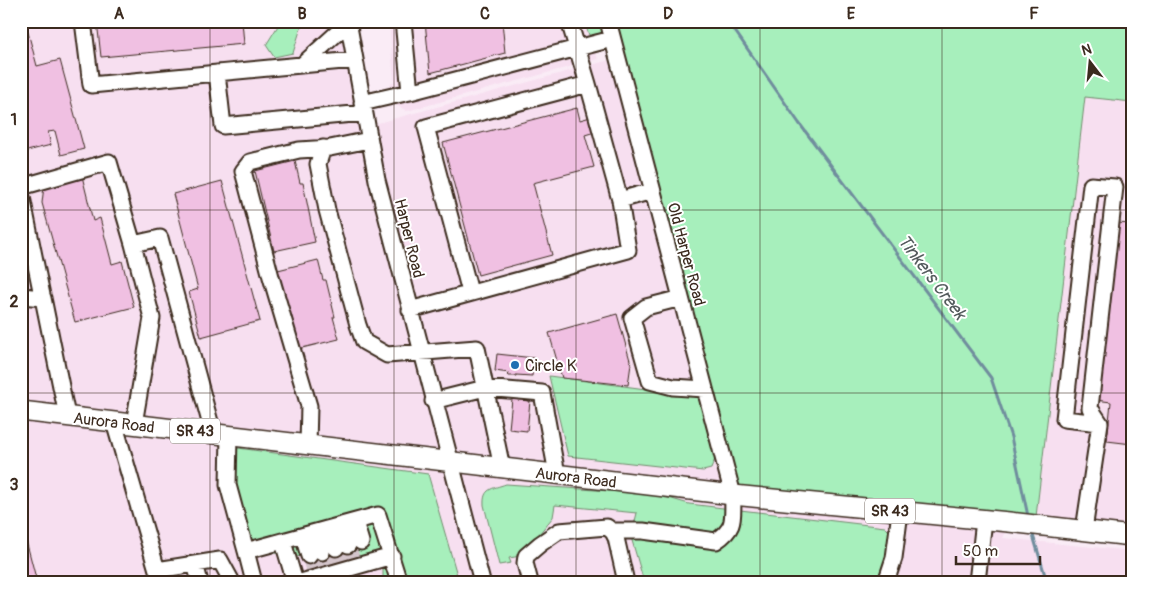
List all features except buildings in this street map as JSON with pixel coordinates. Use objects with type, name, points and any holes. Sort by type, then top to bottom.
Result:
[{"type":"main road","name":"Aurora Road","points":[[21,411],[733,495],[1132,536]]},
{"type":"street","points":[[83,21],[91,85],[354,60]]},
{"type":"street","points":[[403,21],[410,92]]},
{"type":"street","points":[[410,310],[628,250],[620,200],[569,21]]},
{"type":"street","name":"Old Harper Road","points":[[530,582],[525,563],[526,556],[559,531],[607,527],[612,531],[643,532],[716,541],[726,534],[732,526],[733,495],[608,21]]},
{"type":"street","points":[[302,65],[348,22]]},
{"type":"street","name":"Harper Road","points":[[348,22],[377,180],[420,352],[481,581]]},
{"type":"street","points":[[217,73],[223,126],[363,108],[410,92],[612,39]]},
{"type":"street","points":[[470,292],[426,127],[588,84]]},
{"type":"street","points":[[308,445],[309,406],[273,286],[243,171],[250,162],[299,150],[369,140]]},
{"type":"street","points":[[323,148],[318,164],[327,210],[364,342],[387,355],[477,348],[502,468]]},
{"type":"street","points":[[21,187],[109,162],[152,318],[134,424]]},
{"type":"street","points":[[1084,530],[1100,423],[1090,408],[1115,187],[1090,185],[1064,419],[1100,423]]},
{"type":"street","points":[[620,200],[652,191]]},
{"type":"street","points":[[21,192],[67,416]]},
{"type":"street","points":[[133,244],[160,238],[221,434],[228,485],[254,582]]},
{"type":"street","points":[[21,296],[43,298],[43,300]]},
{"type":"street","points":[[681,298],[646,307],[632,318],[636,335],[650,381],[673,387],[705,389]]},
{"type":"street","points":[[433,401],[485,388],[542,394],[557,474]]},
{"type":"street","points":[[114,422],[157,570],[164,575],[195,564],[220,560],[231,577],[232,582]]},
{"type":"street","points":[[886,582],[894,558],[900,512]]},
{"type":"street","points":[[246,551],[378,515],[399,582]]},
{"type":"street","points":[[977,582],[984,520]]},
{"type":"street","points":[[329,529],[336,562]]},
{"type":"street","points":[[329,529],[336,562]]},
{"type":"street","points":[[329,529],[336,562]]},
{"type":"street","points":[[612,531],[616,538],[626,582]]},
{"type":"street","points":[[283,542],[295,582]]},
{"type":"street","points":[[336,562],[392,556]]},
{"type":"street","points":[[195,564],[200,582]]},
{"type":"shaded area","points":[[21,21],[348,21],[367,126],[617,58],[1009,522],[1003,538],[1132,551],[1132,582],[21,582]]},
{"type":"shaded area","points":[[389,21],[584,21],[598,59],[407,111],[390,102],[388,87],[394,81]]},
{"type":"shaded area","points":[[1085,96],[1132,102],[1132,536],[1035,525]]},
{"type":"green space","points":[[281,21],[303,21],[293,53],[274,57],[266,45]]},
{"type":"green space","points":[[584,21],[1132,21],[1132,102],[1085,97],[1035,525],[733,495],[610,32],[589,35]]},
{"type":"green space","points":[[549,376],[698,396],[715,459],[711,469],[703,471],[568,456]]},
{"type":"green space","points":[[238,448],[428,474],[459,582],[405,582],[383,578],[383,568],[259,551],[255,559],[235,485],[233,461]]},
{"type":"green space","points":[[506,484],[655,494],[689,504],[885,527],[891,533],[882,582],[644,582],[631,537],[637,513],[555,505],[553,517],[521,556],[509,558],[511,563],[499,565],[484,499],[489,490]]},
{"type":"waterway","name":"Tinkers Creek","points":[[728,21],[799,123],[991,378],[1011,437],[1028,516]]},
{"type":"waterway","name":"Tinkers Creek","points":[[1032,532],[1047,582]]},
{"type":"tunnel","points":[[348,545],[353,560]]},
{"type":"tunnel","points":[[336,548],[340,562]]},
{"type":"tunnel","points":[[322,552],[327,567]]},
{"type":"tunnel","points":[[309,556],[313,570]]},
{"type":"place","name":"Circle K","points":[[515,365]]}]
